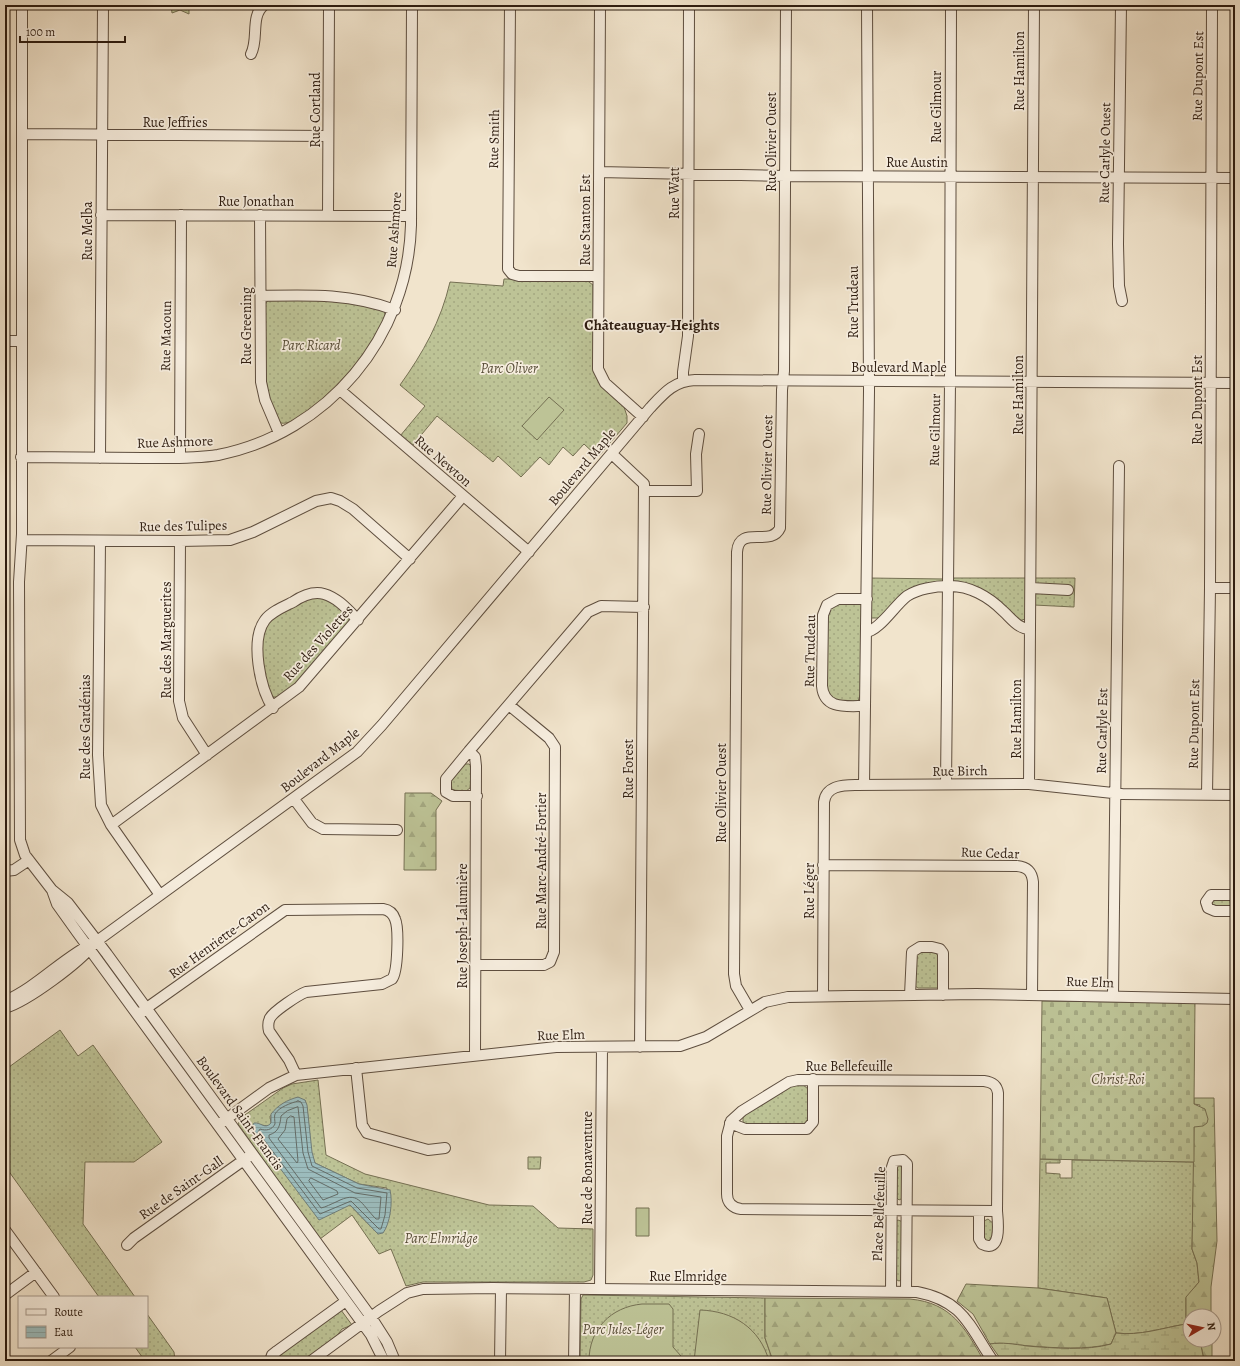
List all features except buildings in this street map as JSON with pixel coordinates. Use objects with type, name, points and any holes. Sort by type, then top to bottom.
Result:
[{"type":"street","name":"Boulevard Saint-Francis","points":[[22,5],[22,540],[19,582],[18,824],[20,840],[29,860],[52,890],[68,903],[97,941],[226,1119],[248,1157],[374,1341],[384,1361]]},
{"type":"street","name":"Rue Melba","points":[[100,458],[103,5]]},
{"type":"street","points":[[251,54],[256,43],[258,13],[264,5]]},
{"type":"street","name":"Rue Cortland","points":[[328,215],[329,5]]},
{"type":"street","name":"Rue Ashmore","points":[[21,457],[180,458],[209,456],[233,451],[279,433],[310,414],[340,390],[372,350],[395,310],[407,267],[411,216],[412,5]]},
{"type":"street","name":"Rue Smith","points":[[510,5],[507,262],[509,273],[519,276],[598,276]]},
{"type":"street","name":"Rue Stanton Est","points":[[600,5],[598,363],[600,376],[612,390],[643,417]]},
{"type":"street","name":"Rue Watt","points":[[683,381],[688,336],[689,5]]},
{"type":"street","name":"Rue Olivier Ouest","points":[[750,1010],[737,990],[734,979],[737,552],[739,544],[743,539],[770,536],[778,532],[780,528],[783,380],[786,5]]},
{"type":"street","name":"Rue Trudeau","points":[[864,785],[868,381],[867,5]]},
{"type":"street","name":"Rue Gilmour","points":[[946,784],[950,382],[951,5]]},
{"type":"street","name":"Rue Hamilton","points":[[1030,784],[1034,5]]},
{"type":"street","name":"Rue Carlyle Ouest","points":[[1121,5],[1119,266],[1122,300]]},
{"type":"street","name":"Rue Dupont Est","points":[[1207,795],[1210,588],[1212,5]]},
{"type":"street","name":"Rue Jeffries","points":[[22,134],[328,136]]},
{"type":"street","name":"Rue Austin","points":[[599,172],[785,176],[1235,178]]},
{"type":"street","name":"Rue Jonathan","points":[[101,215],[411,216]]},
{"type":"street","name":"Rue Macoun","points":[[180,458],[182,215]]},
{"type":"street","name":"Rue Greening","points":[[260,215],[260,366],[262,388],[265,400],[279,433]]},
{"type":"street","points":[[261,296],[349,297],[373,302],[395,310]]},
{"type":"street","points":[[5,341],[21,341]]},
{"type":"street","name":"Boulevard Maple","points":[[5,1000],[23,992],[89,947],[353,755],[366,743],[664,393],[683,381],[783,380],[1235,383]]},
{"type":"street","name":"Rue Newton","points":[[340,390],[529,552]]},
{"type":"street","points":[[644,491],[697,491],[696,454],[700,434]]},
{"type":"street","name":"Rue Forest","points":[[612,454],[642,480],[644,484],[640,1047]]},
{"type":"street","name":"Rue Carlyle Est","points":[[1113,996],[1120,466]]},
{"type":"street","name":"Rue des Violettes","points":[[111,825],[273,708],[310,677],[464,496]]},
{"type":"street","name":"Rue des Tulipes","points":[[22,540],[224,540],[238,538],[316,502],[331,498],[340,501],[352,509],[410,559]]},
{"type":"street","name":"Rue des Gardénias","points":[[100,541],[99,788],[102,810],[160,895]]},
{"type":"street","name":"Rue des Marguerites","points":[[180,541],[179,701],[184,718],[207,755]]},
{"type":"street","points":[[866,632],[874,629],[901,602],[913,593],[947,586],[970,590],[987,598],[1022,628],[1030,629]]},
{"type":"street","points":[[1031,588],[1068,590]]},
{"type":"street","points":[[1210,588],[1235,588]]},
{"type":"street","points":[[273,708],[265,693],[260,670],[260,634],[267,618],[299,598],[316,593],[325,594],[336,600],[358,620]]},
{"type":"street","name":"Rue Trudeau","points":[[865,706],[838,706],[830,703],[825,698],[822,686],[823,615],[827,605],[832,601],[866,599]]},
{"type":"street","points":[[477,796],[453,796],[446,792],[446,779],[592,608],[601,606],[644,607]]},
{"type":"street","name":"Rue Marc-André-Fortier","points":[[475,965],[544,965],[553,959],[554,952],[555,747],[549,738],[509,705]]},
{"type":"street","name":"Rue Joseph-Lalumière","points":[[469,751],[476,761],[477,796],[475,1055]]},
{"type":"street","name":"Rue Birch","points":[[831,790],[843,785],[1030,784],[1115,793],[1235,795]]},
{"type":"street","name":"Rue Léger","points":[[823,996],[824,802],[826,795],[831,790]]},
{"type":"street","points":[[294,799],[312,823],[323,829],[398,830]]},
{"type":"street","points":[[5,871],[14,870],[29,860]]},
{"type":"street","name":"Rue Cedar","points":[[823,865],[1018,866],[1028,869],[1032,874],[1033,882],[1032,995]]},
{"type":"street","name":"Boulevard Saint-Francis","points":[[52,890],[57,904],[218,1125],[248,1157],[371,1317],[387,1342],[395,1361]]},
{"type":"street","points":[[1235,895],[1212,895],[1206,902],[1208,908],[1212,911],[1235,911]]},
{"type":"street","name":"Rue Henriette-Caron","points":[[138,1015],[285,910],[383,909],[389,911],[394,916],[396,926],[396,970],[392,979],[382,984],[306,992],[270,1017],[268,1025],[269,1031],[289,1060],[296,1075]]},
{"type":"street","name":"Boulevard Maple","points":[[5,1008],[25,999],[84,956],[89,947]]},
{"type":"street","points":[[910,994],[912,952],[920,947],[928,947],[940,949],[943,953],[944,994]]},
{"type":"street","name":"Rue Elm","points":[[218,1125],[269,1088],[296,1075],[556,1047],[640,1047],[674,1046],[693,1043],[750,1010],[775,999],[823,996],[944,994],[1235,999]]},
{"type":"street","name":"Rue de Bonaventure","points":[[600,1289],[602,1047]]},
{"type":"street","points":[[356,1068],[362,1125],[367,1133],[428,1150],[445,1148]]},
{"type":"street","points":[[813,1079],[813,1122],[807,1129],[745,1129],[730,1123],[727,1136],[727,1194],[729,1202],[734,1207],[741,1209],[997,1211]]},
{"type":"street","name":"Rue Bellefeuille","points":[[730,1123],[737,1114],[789,1082],[798,1080],[984,1081],[992,1083],[998,1093],[998,1238],[995,1244],[989,1246],[982,1244],[979,1239],[979,1211]]},
{"type":"street","name":"Rue de Saint-Gall","points":[[127,1245],[134,1238],[248,1157]]},
{"type":"street","name":"Place Bellefeuille","points":[[891,1291],[892,1164],[900,1159],[906,1161],[907,1164],[906,1291]]},
{"type":"street","points":[[5,1230],[53,1296]]},
{"type":"street","points":[[5,1295],[36,1272]]},
{"type":"street","points":[[500,1361],[501,1289]]},
{"type":"street","points":[[574,1361],[575,1289]]},
{"type":"street","name":"Rue Elmridge","points":[[311,1361],[401,1296],[418,1290],[600,1289],[906,1291],[932,1295],[956,1308],[970,1322],[993,1361]]},
{"type":"street","points":[[270,1361],[273,1354],[346,1301]]},
{"type":"street","points":[[51,1361],[69,1348]]},
{"type":"green space","points":[[171,5],[191,5],[189,6],[189,14],[180,10],[172,13]]},
{"type":"green space","name":"Parc Oliver","points":[[504,279],[585,279],[593,285],[594,365],[624,407],[627,416],[627,423],[598,457],[584,444],[573,456],[563,447],[549,465],[540,457],[521,477],[498,456],[493,462],[437,416],[412,446],[400,436],[425,406],[400,385],[424,349],[442,310],[450,282],[503,286]]},
{"type":"green space","name":"Parc Ricard","points":[[332,299],[384,310],[383,321],[375,337],[362,356],[326,395],[308,411],[292,421],[281,423],[274,413],[267,384],[265,367],[265,305],[268,300]]},
{"type":"green space","points":[[549,397],[564,410],[537,440],[522,426]]},
{"type":"green space","points":[[870,578],[944,579],[944,582],[934,585],[880,618],[871,618]]},
{"type":"green space","points":[[952,578],[1027,578],[1025,619],[1019,621],[952,581]]},
{"type":"green space","points":[[1034,578],[1075,578],[1074,607],[1034,605],[1034,597],[1037,592]]},
{"type":"green space","points":[[317,596],[334,602],[349,617],[349,624],[311,670],[280,697],[272,697],[266,678],[262,657],[265,629],[274,617],[285,609]]},
{"type":"green space","points":[[839,603],[860,603],[862,606],[861,693],[858,701],[833,701],[826,688],[827,615],[828,610]]},
{"type":"green space","points":[[465,764],[469,764],[472,767],[470,788],[466,791],[452,790],[451,781]]},
{"type":"green space","points":[[405,793],[431,793],[442,801],[436,810],[436,870],[404,870]]},
{"type":"green space","points":[[1213,900],[1235,900],[1235,906],[1214,906],[1211,904]]},
{"type":"green space","points":[[930,950],[940,956],[938,988],[918,988],[915,986],[915,955],[918,952]]},
{"type":"green space","name":"Christ-Roi","points":[[1042,1001],[1195,1003],[1194,1104],[1205,1109],[1208,1119],[1207,1123],[1203,1126],[1194,1127],[1194,1162],[1040,1159]]},
{"type":"green space","points":[[60,1030],[78,1056],[93,1045],[162,1142],[134,1162],[85,1162],[83,1224],[134,1296],[98,1296],[5,1166],[5,1063],[9,1067]]},
{"type":"green space","name":"Parc Elmridge","points":[[318,1080],[326,1155],[365,1174],[489,1205],[533,1206],[558,1228],[593,1229],[593,1275],[591,1280],[584,1282],[423,1282],[406,1286],[391,1249],[379,1254],[352,1215],[320,1239],[238,1124],[242,1117],[283,1088],[292,1084]],"holes":[[[305,1100],[310,1148],[315,1163],[359,1184],[387,1188],[378,1234],[350,1205],[260,1125],[269,1126],[271,1123],[270,1116]]]},
{"type":"green space","points":[[802,1084],[808,1089],[809,1093],[807,1125],[748,1125],[743,1122],[743,1115],[791,1086]]},
{"type":"green space","points":[[1194,1098],[1214,1098],[1217,1241],[1211,1287],[1211,1308],[1186,1308],[1186,1297],[1199,1282],[1197,1263],[1192,1249],[1194,1127],[1200,1105],[1194,1104]]},
{"type":"green space","points":[[528,1157],[541,1157],[540,1169],[528,1169]]},
{"type":"green space","points":[[1040,1159],[1060,1160],[1060,1163],[1046,1163],[1046,1173],[1060,1174],[1060,1178],[1072,1178],[1072,1160],[1194,1162],[1192,1249],[1197,1263],[1199,1282],[1186,1298],[1186,1308],[1182,1308],[1182,1325],[1142,1333],[1116,1333],[1107,1298],[1038,1288]]},
{"type":"green space","points":[[899,1165],[903,1167],[903,1198],[899,1200],[895,1196],[896,1166]]},
{"type":"green space","points":[[636,1208],[649,1208],[649,1236],[636,1236]]},
{"type":"green space","points":[[988,1219],[994,1224],[992,1241],[984,1240],[984,1221]]},
{"type":"green space","points":[[898,1220],[903,1222],[901,1280],[899,1281],[895,1279],[896,1221]]},
{"type":"green space","points":[[966,1284],[1038,1288],[1107,1298],[1116,1333],[1111,1344],[1081,1348],[1060,1348],[1005,1343],[990,1344],[973,1314],[957,1301]]},
{"type":"green space","name":"Parc Jules-Léger","points":[[583,1295],[765,1298],[765,1338],[773,1361],[580,1361],[581,1299]]},
{"type":"green space","points":[[765,1298],[910,1299],[924,1301],[937,1306],[956,1319],[984,1361],[773,1361],[765,1338]]},
{"type":"green space","points":[[642,1304],[669,1304],[673,1309],[673,1347],[681,1356],[681,1361],[589,1361],[593,1339],[604,1322],[621,1310]]},
{"type":"green space","points":[[341,1310],[352,1325],[342,1329],[336,1337],[303,1361],[275,1361],[277,1357]]},
{"type":"green space","points":[[700,1310],[723,1314],[744,1324],[759,1339],[765,1349],[769,1361],[694,1361]]},
{"type":"green space","points":[[148,1315],[174,1352],[175,1361],[145,1361],[136,1348],[148,1348]]},
{"type":"green space","points":[[1182,1325],[1182,1348],[1202,1348],[1204,1361],[1002,1361],[990,1344],[999,1343],[1058,1348],[1091,1348],[1111,1344],[1116,1333],[1142,1333]]},
{"type":"green space","points":[[1202,1348],[1212,1348],[1212,1361],[1204,1361]]},
{"type":"water","points":[[298,1097],[305,1100],[307,1105],[312,1152],[315,1163],[359,1184],[390,1190],[390,1213],[383,1233],[378,1234],[350,1205],[319,1220],[252,1131],[251,1128],[254,1123],[265,1126],[269,1125],[271,1123],[271,1114],[280,1105],[286,1101]]},
{"type":"district","name":"Châteauguay-Heights","points":[[652,325]]}]
